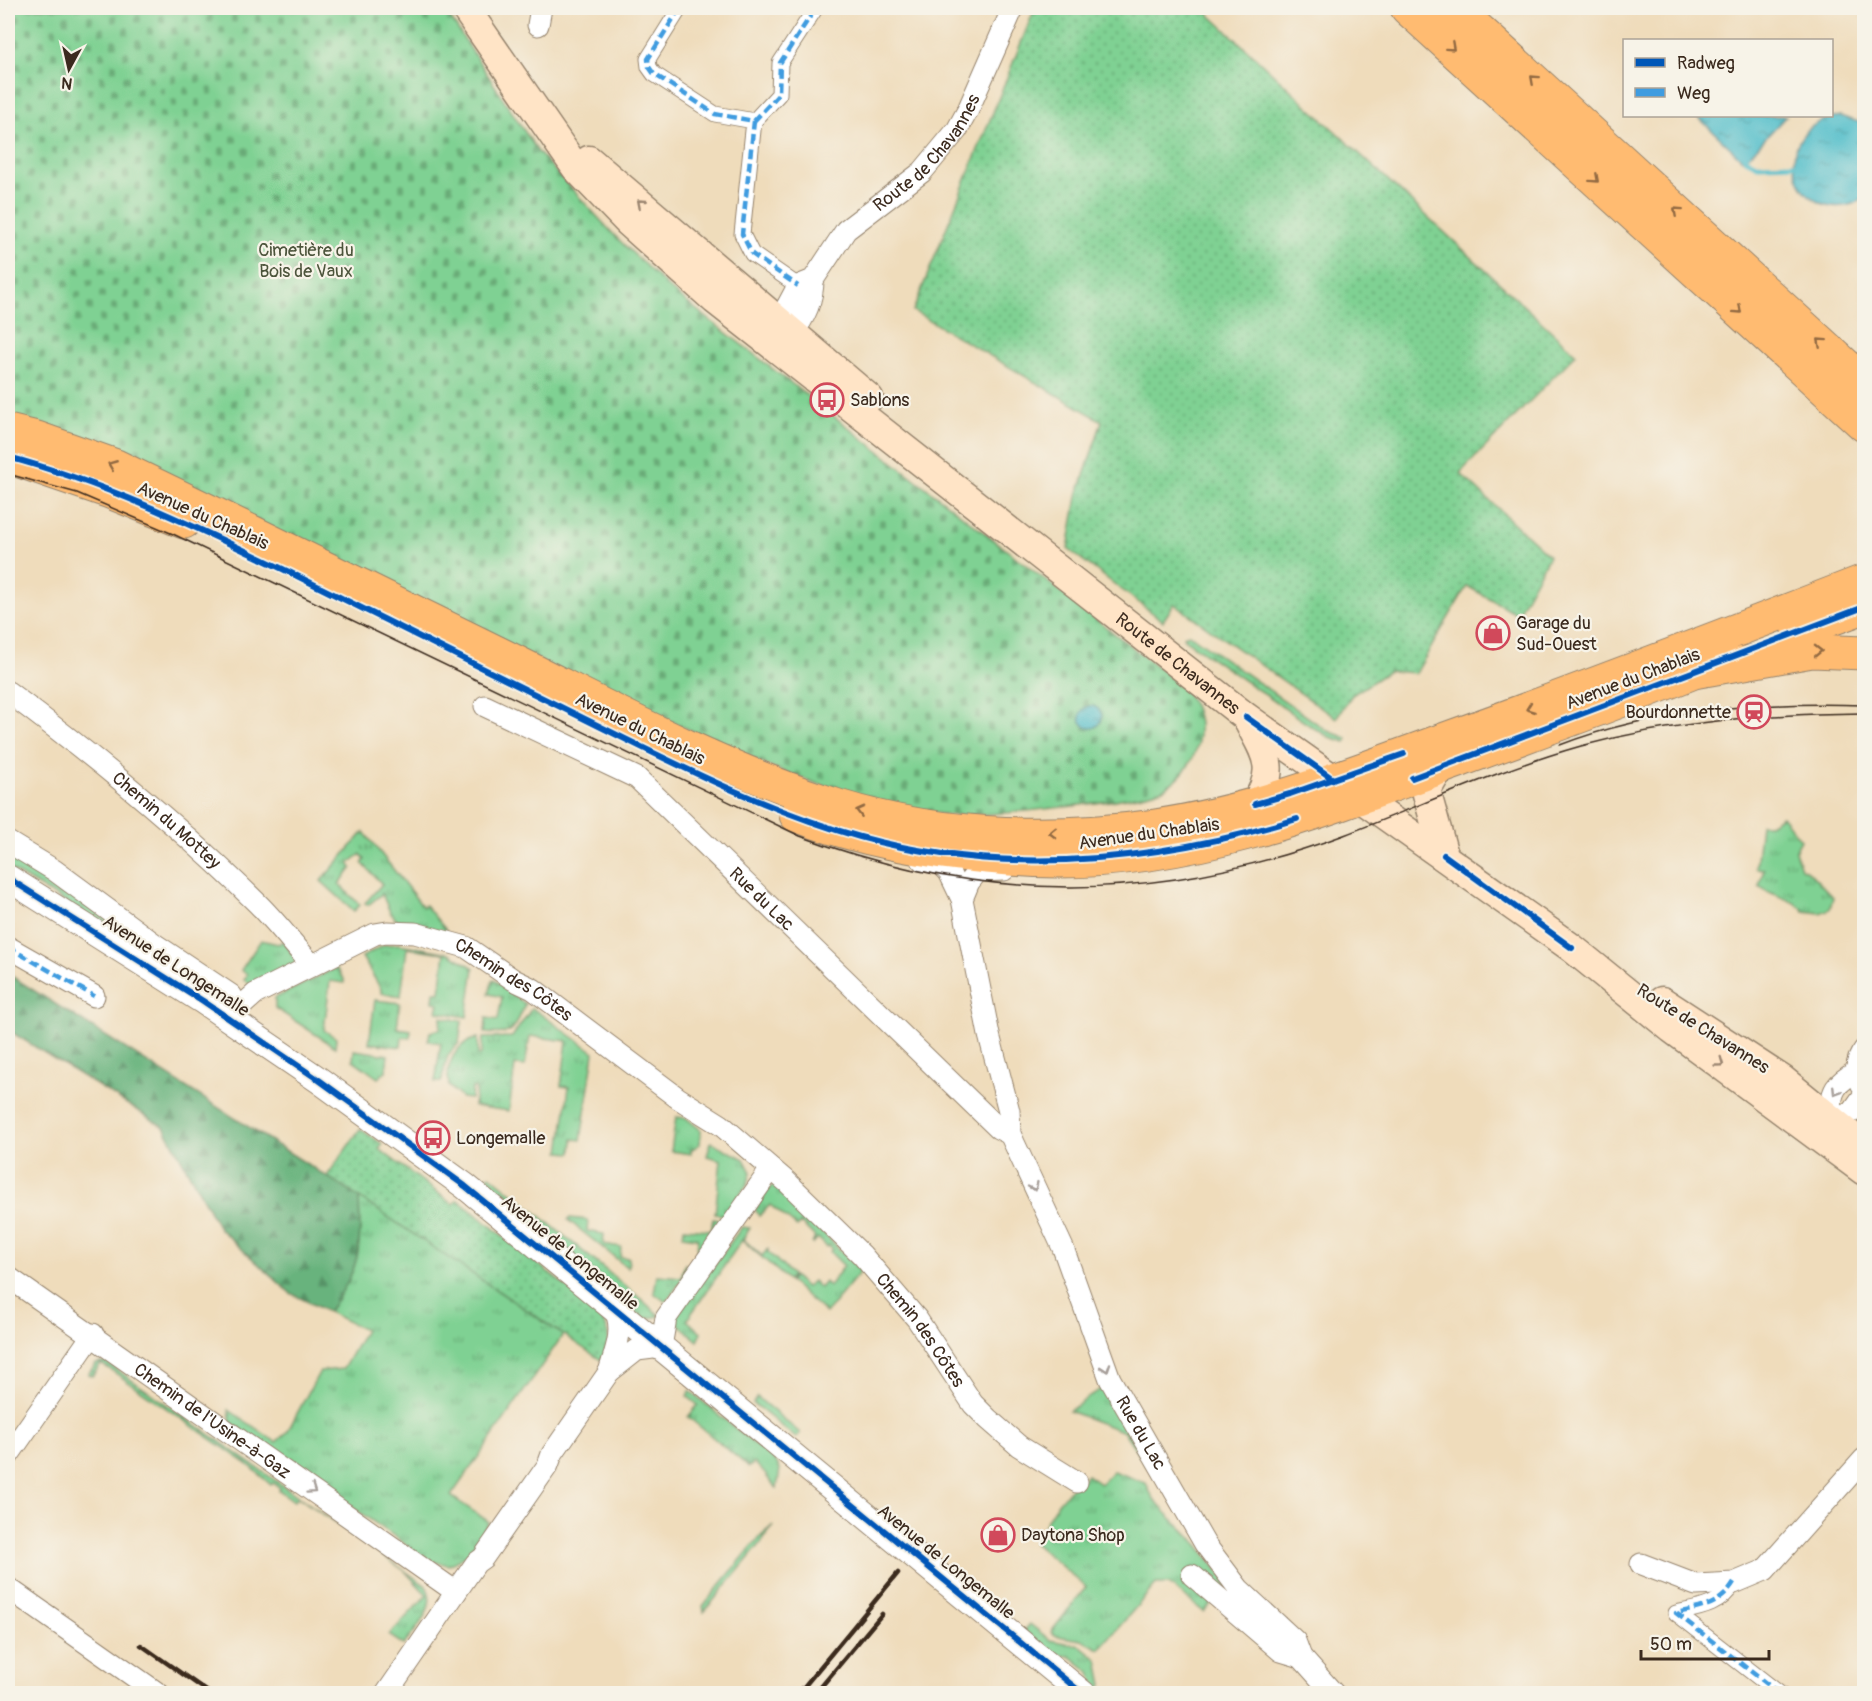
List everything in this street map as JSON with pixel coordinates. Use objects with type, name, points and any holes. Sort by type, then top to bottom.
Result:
[{"type":"main road","name":"Route de Chavannes","points":[[465,8],[552,130],[576,168],[628,222],[715,300],[867,407],[937,473],[1246,717],[1444,855],[1572,948],[1672,1029],[1823,1126],[1864,1146]]},
{"type":"main road","points":[[1407,8],[1864,425]]},
{"type":"main road","points":[[1455,8],[1864,382]]},
{"type":"main road","name":"Route de Chavannes","points":[[552,130],[790,310],[867,407]]},
{"type":"main road","name":"Avenue du Chablais","points":[[8,431],[37,438],[116,466],[715,760],[823,802],[919,825],[980,832],[1095,832],[1155,826],[1255,804],[1332,779],[1634,670],[1864,581]]},
{"type":"main road","name":"Avenue du Chablais","points":[[8,457],[176,518],[653,753],[807,819],[862,837],[982,858],[1060,861],[1123,857],[1193,846],[1272,826],[1359,797],[1864,607]]},
{"type":"main road","points":[[1699,671],[1812,651],[1864,653]]},
{"type":"main road","points":[[1246,717],[1269,761],[1265,788],[1255,804]]},
{"type":"main road","points":[[1440,767],[1427,794],[1444,855]]},
{"type":"main road","name":"Route de Chavannes","points":[[1823,1126],[1864,1171]]},
{"type":"street","points":[[680,8],[648,59],[649,67],[654,74],[715,114],[754,121],[779,94],[780,63],[815,9]]},
{"type":"street","name":"Route de Chavannes","points":[[628,222],[664,241],[768,329],[790,310],[846,230],[922,172],[947,143],[968,110],[1012,8]]},
{"type":"street","name":"Route de Chavannes","points":[[754,121],[742,234],[752,254],[790,310]]},
{"type":"street","name":"Chemin du Mottey","points":[[8,692],[89,753],[219,868],[255,901],[312,965]]},
{"type":"street","name":"Rue du Lac","points":[[485,706],[637,778],[998,1128],[1010,1134]]},
{"type":"street","name":"Rue du Lac","points":[[807,819],[833,837],[857,846],[941,864],[949,872],[962,899],[989,1035],[1009,1111],[1010,1134],[1063,1248],[1110,1379],[1205,1544],[1239,1589],[1295,1641],[1301,1657],[1334,1694]]},
{"type":"street","points":[[8,842],[54,870],[156,945],[231,995],[233,1012]]},
{"type":"street","points":[[962,899],[969,882],[978,870],[1031,872],[1043,870],[1060,861]]},
{"type":"street","name":"Avenue de Longemalle","points":[[8,878],[233,1012],[319,1080],[465,1186],[661,1347],[1067,1689]]},
{"type":"street","name":"Chemin des Côtes","points":[[233,1012],[255,994],[375,934],[415,933],[466,947],[514,980],[533,989],[678,1098],[698,1108],[771,1169],[868,1261],[924,1328],[933,1346],[973,1404],[1019,1446],[1077,1482]]},
{"type":"street","points":[[8,947],[93,996]]},
{"type":"street","points":[[1823,1126],[1830,1096],[1845,1078],[1860,1080],[1857,1061],[1864,1050]]},
{"type":"street","points":[[1823,1126],[1852,1112],[1864,1095]]},
{"type":"street","points":[[638,1328],[651,1327],[666,1318],[771,1169]]},
{"type":"street","name":"Chemin de l'Usine-à-Gaz","points":[[8,1277],[93,1334],[456,1592]]},
{"type":"street","points":[[386,1694],[456,1592],[522,1502],[609,1372],[620,1336],[620,1322],[615,1309]]},
{"type":"street","points":[[609,1372],[637,1350],[661,1347],[666,1318]]},
{"type":"street","points":[[8,1456],[93,1334]]},
{"type":"street","points":[[1641,1564],[1696,1586],[1734,1583],[1765,1570],[1864,1459]]},
{"type":"street","points":[[1192,1575],[1281,1651],[1301,1657]]},
{"type":"street","points":[[1734,1583],[1720,1600],[1707,1607],[1676,1613],[1780,1694]]},
{"type":"street","points":[[8,1588],[159,1694]]},
{"type":"green space","name":"Cimetière du Bois de Vaux","points":[[8,8],[444,8],[538,152],[616,237],[671,290],[1164,672],[1184,690],[1192,702],[1199,729],[1194,756],[1187,767],[1166,787],[1152,792],[1096,803],[993,814],[950,815],[926,812],[856,796],[766,765],[8,416]]},
{"type":"green space","points":[[1035,8],[1202,8],[1576,354],[1460,473],[1549,556],[1517,614],[1467,586],[1416,673],[1389,671],[1352,695],[1336,718],[1174,604],[1163,621],[1068,549],[1077,497],[1102,421],[913,311]]},
{"type":"green space","points":[[1189,634],[1328,731],[1347,738],[1346,742],[1329,737],[1309,725],[1184,639],[1183,636]]},
{"type":"green space","points":[[1782,816],[1801,840],[1795,851],[1801,868],[1808,871],[1833,897],[1830,909],[1820,913],[1804,911],[1797,904],[1759,886],[1764,869],[1756,868],[1761,824],[1769,824]]},
{"type":"green space","points":[[364,832],[423,907],[425,905],[446,930],[444,932],[398,922],[390,912],[382,894],[368,905],[365,903],[382,884],[362,863],[365,860],[361,854],[349,863],[352,868],[339,884],[360,905],[354,911],[321,881]]},
{"type":"green space","points":[[8,850],[206,986],[8,868]]},
{"type":"green space","points":[[261,940],[278,944],[284,941],[296,961],[293,965],[251,985],[244,980],[247,974],[241,970]]},
{"type":"green space","points":[[399,944],[449,953],[474,968],[467,1017],[437,1012],[439,1003],[433,1002],[434,992],[440,992],[445,953],[407,948],[401,996],[381,993],[381,989],[362,957],[384,945]]},
{"type":"green space","points":[[336,968],[344,979],[344,983],[330,981],[324,1030],[336,1038],[335,1047],[275,1008],[275,998]]},
{"type":"green space","points":[[8,974],[359,1197],[360,1231],[357,1258],[347,1283],[328,1312],[290,1293],[219,1228],[164,1127],[8,1030]]},
{"type":"green space","points":[[493,979],[525,1004],[515,1025],[508,1032],[485,1033],[486,1018],[498,1020],[502,997],[489,994]]},
{"type":"green space","points":[[375,1000],[400,1003],[397,1028],[411,1030],[410,1038],[402,1037],[401,1047],[369,1043]]},
{"type":"green space","points":[[532,1008],[594,1052],[581,1140],[573,1139],[572,1153],[560,1152],[569,1087],[561,1086],[567,1041],[530,1036],[525,1066],[515,1065],[509,1111],[474,1106],[476,1089],[472,1088],[471,1099],[462,1098],[449,1086],[450,1063],[463,1045],[478,1038],[478,1055],[481,1055],[483,1038],[512,1037]]},
{"type":"green space","points":[[441,1017],[462,1021],[459,1043],[448,1055],[441,1082],[435,1082],[441,1043],[428,1041],[430,1032],[440,1029]]},
{"type":"green space","points":[[354,1050],[388,1055],[386,1071],[378,1078],[353,1060]]},
{"type":"green space","points":[[676,1117],[686,1118],[701,1130],[700,1144],[691,1150],[691,1154],[671,1151]]},
{"type":"green space","points":[[360,1129],[382,1144],[379,1149],[453,1204],[458,1200],[598,1312],[608,1336],[607,1347],[601,1360],[327,1176]]},
{"type":"green space","points":[[711,1142],[744,1159],[751,1172],[748,1183],[726,1215],[715,1214],[721,1160],[707,1156]]},
{"type":"green space","points":[[490,1175],[660,1316],[645,1319],[634,1311],[630,1301],[482,1182]]},
{"type":"green space","points":[[777,1186],[861,1271],[826,1313],[742,1240],[687,1320],[701,1333],[698,1341],[673,1320],[742,1227],[750,1228],[743,1239],[762,1256],[768,1249],[768,1252],[792,1275],[790,1281],[793,1276],[806,1287],[813,1281],[820,1288],[825,1282],[829,1286],[844,1266],[830,1252],[832,1249],[829,1245],[827,1247],[818,1238],[812,1244],[815,1237],[801,1223],[797,1227],[770,1205],[759,1216],[755,1209],[770,1187]]},
{"type":"green space","points":[[359,1197],[563,1335],[451,1496],[489,1522],[467,1555],[449,1565],[430,1561],[231,1423],[229,1410],[276,1442],[287,1432],[320,1371],[343,1369],[365,1330],[328,1312],[347,1283],[357,1258],[360,1231]]},
{"type":"green space","points":[[570,1218],[588,1220],[587,1231],[604,1234],[603,1244],[621,1247],[620,1257],[629,1258],[628,1268],[568,1220]]},
{"type":"green space","points":[[713,1219],[723,1220],[702,1251],[697,1251],[698,1238],[683,1236],[684,1228],[711,1230]]},
{"type":"green space","points":[[685,1264],[690,1268],[666,1302],[654,1293],[657,1275],[681,1277]]},
{"type":"green space","points":[[106,1362],[402,1569],[298,1497],[294,1501],[250,1466],[108,1368],[101,1364],[92,1376],[88,1374],[96,1364]]},
{"type":"green space","points":[[1108,1384],[1157,1472],[1147,1466],[1124,1432],[1069,1411]]},
{"type":"green space","points":[[690,1391],[776,1462],[780,1469],[777,1488],[754,1463],[749,1467],[688,1417],[698,1405],[687,1396]]},
{"type":"green space","points":[[757,1397],[800,1433],[796,1438],[753,1403]]},
{"type":"green space","points":[[1113,1471],[1146,1483],[1154,1499],[1198,1545],[1246,1608],[1224,1589],[1204,1612],[1169,1584],[1156,1584],[1100,1649],[1082,1640],[1057,1636],[1051,1632],[1086,1587],[1034,1543],[1056,1506],[1077,1483],[1087,1475],[1100,1484]]},
{"type":"green space","points":[[773,1525],[762,1542],[704,1612],[703,1606],[758,1539]]},
{"type":"green space","points":[[405,1571],[425,1585],[430,1600],[425,1616],[404,1645],[389,1635],[427,1595]]},
{"type":"green space","points":[[1030,1624],[1050,1640],[1081,1646],[1098,1660],[1103,1685],[1097,1689],[1090,1672],[1070,1656],[1056,1655],[1024,1631]]},
{"type":"water","points":[[1841,116],[1864,124],[1864,199],[1840,206],[1821,203],[1806,191],[1797,175],[1795,157],[1801,139],[1816,124]]},
{"type":"water","points":[[1698,117],[1785,117],[1744,161]]},
{"type":"water","points":[[1091,706],[1099,709],[1102,717],[1099,725],[1091,728],[1083,725],[1080,717],[1083,709]]},
{"type":"waterway","points":[[1746,159],[1758,165],[1794,164]]},
{"type":"tram line","points":[[8,474],[77,493],[173,534],[800,836],[868,859],[936,875],[1004,884],[1072,887],[1140,883],[1208,874],[1276,857],[1344,835],[1520,765],[1616,737],[1721,720],[1864,713]]},
{"type":"tram line","points":[[1560,745],[1596,733],[1672,715],[1749,707],[1864,705]]},
{"type":"railway","points":[[798,1694],[898,1573]]},
{"type":"railway","points":[[815,1694],[882,1614]]},
{"type":"railway","points":[[141,1645],[211,1694]]},
{"type":"marked path","points":[[680,8],[648,59],[649,67],[654,74],[715,114],[754,121],[742,234],[752,254],[798,286]]},
{"type":"marked path","points":[[754,121],[779,94],[780,63],[815,9]]},
{"type":"marked path","points":[[8,947],[94,996]]},
{"type":"marked path","points":[[1734,1583],[1722,1597],[1709,1605],[1676,1613],[1780,1694]]},
{"type":"cycle path","points":[[8,457],[116,493],[186,523],[699,775],[762,803],[860,837],[915,849],[969,857],[1025,860],[1080,859],[1189,846],[1297,819]]},
{"type":"cycle path","points":[[1412,778],[1864,607]]},
{"type":"cycle path","points":[[1246,717],[1333,779]]},
{"type":"cycle path","points":[[1255,804],[1404,754]]},
{"type":"cycle path","points":[[1444,855],[1572,948]]},
{"type":"cycle path","points":[[8,878],[203,1001],[319,1080],[465,1186],[1083,1694]]},
{"type":"place","name":"Sablons","points":[[827,400]]},
{"type":"place","name":"Garage du Sud-Ouest","points":[[1493,633]]},
{"type":"place","name":"Bourdonnette","points":[[1754,712]]},
{"type":"place","name":"Longemalle","points":[[433,1138]]},
{"type":"place","name":"Daytona Shop","points":[[998,1535]]}]
